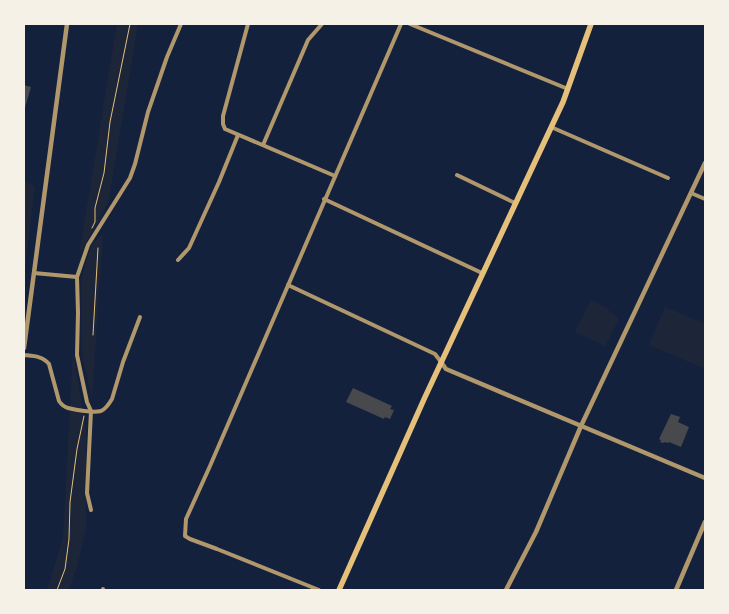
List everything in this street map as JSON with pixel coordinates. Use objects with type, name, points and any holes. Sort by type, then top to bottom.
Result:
[{"type":"main road","points":[[339,590],[441,362],[551,128],[568,89],[591,24]]},
{"type":"street","points":[[24,348],[66,24]]},
{"type":"street","points":[[91,510],[87,493],[91,411],[87,402],[77,355],[77,277],[84,255],[93,237],[130,178],[148,112],[166,57],[181,24]]},
{"type":"street","points":[[248,24],[223,116],[225,129],[335,176]]},
{"type":"street","points":[[263,145],[308,40],[322,24]]},
{"type":"street","points":[[319,590],[190,539],[185,536],[184,531],[186,519],[401,24]]},
{"type":"street","points":[[410,24],[568,89]]},
{"type":"street","points":[[551,128],[668,178]]},
{"type":"street","points":[[178,260],[190,248],[238,135]]},
{"type":"street","points":[[506,590],[536,532],[581,426],[705,163]]},
{"type":"street","points":[[457,175],[515,203]]},
{"type":"street","points":[[691,193],[705,199]]},
{"type":"street","points":[[324,200],[482,273]]},
{"type":"street","points":[[34,273],[77,277]]},
{"type":"street","points":[[288,285],[435,354],[446,369],[705,478]]},
{"type":"street","points":[[24,355],[40,357],[50,364],[59,401],[62,406],[91,411],[102,410],[112,399],[123,362],[140,317]]},
{"type":"street","points":[[676,590],[705,522]]},
{"type":"path","points":[[93,237],[90,232],[95,222],[95,208],[104,173],[110,122],[130,24]]},
{"type":"path","points":[[93,335],[98,248]]},
{"type":"path","points":[[57,590],[65,569],[69,539],[70,502],[80,432],[84,416],[91,411]]},
{"type":"shaded area","points":[[117,24],[138,24],[108,203],[79,255]]},
{"type":"shaded area","points":[[24,181],[35,186],[24,277]]},
{"type":"shaded area","points":[[103,233],[92,398],[82,355],[81,281],[91,246]]},
{"type":"shaded area","points":[[591,300],[605,307],[619,319],[605,346],[575,332]]},
{"type":"shaded area","points":[[665,307],[705,324],[705,363],[703,368],[649,345]]},
{"type":"shaded area","points":[[73,352],[86,429],[86,527],[78,563],[69,590],[47,590],[63,537]]},
{"type":"building","points":[[24,85],[31,87],[24,111]]},
{"type":"building","points":[[353,388],[392,406],[390,409],[394,410],[390,419],[385,417],[384,419],[346,402]]},
{"type":"building","points":[[671,414],[680,417],[678,422],[689,427],[681,447],[669,442],[660,442],[661,440],[659,439]]}]
